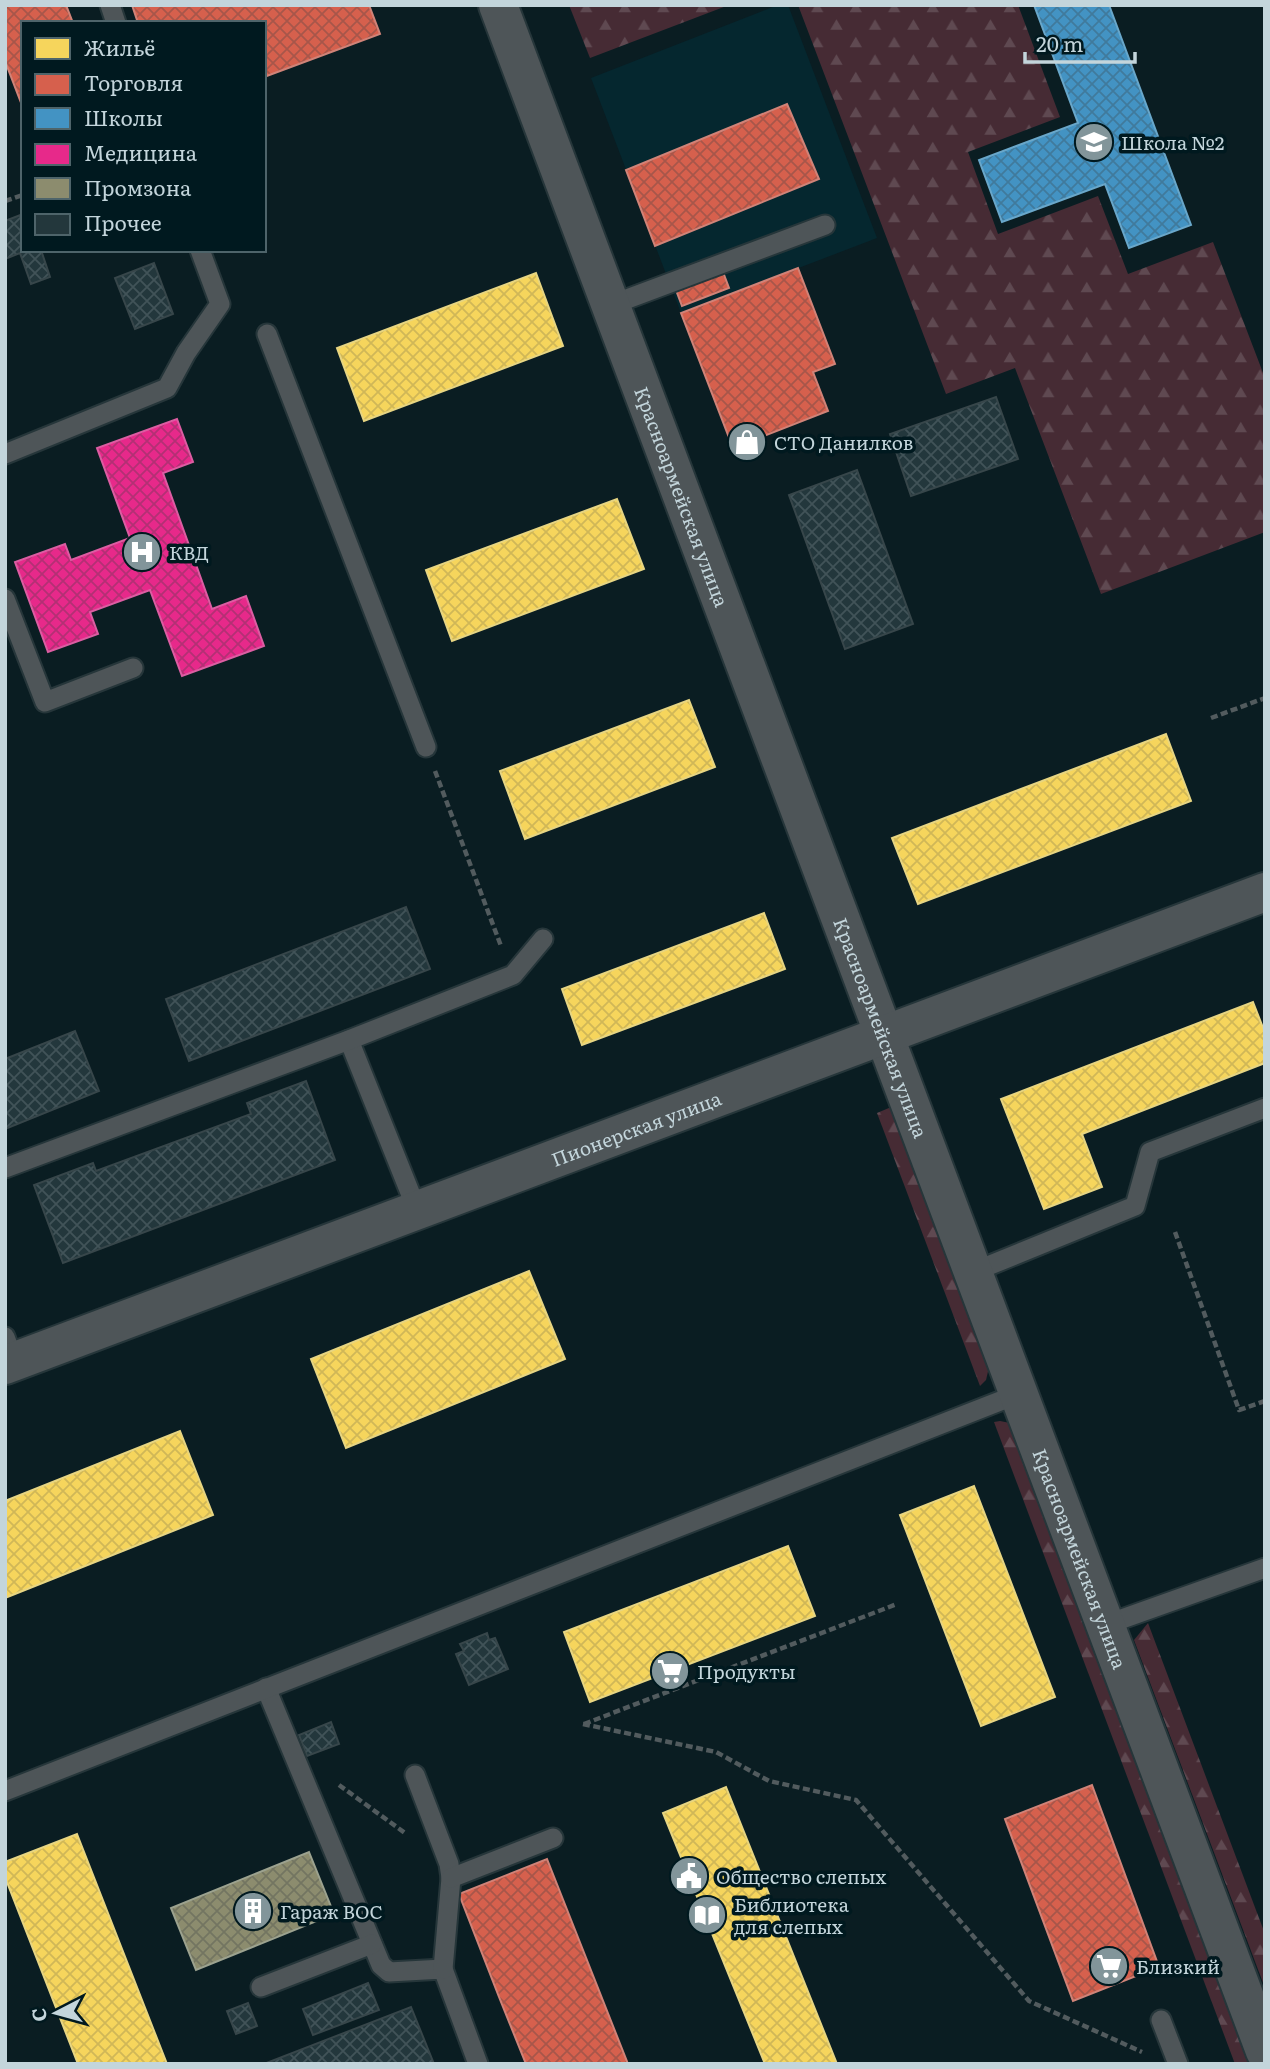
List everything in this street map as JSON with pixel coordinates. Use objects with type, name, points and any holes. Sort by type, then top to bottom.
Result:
[{"type":"street","name":"Красноармейская улица","points":[[498,5],[1265,2051]]},
{"type":"street","name":"Пионерская улица","points":[[8,1354],[416,1210],[1265,892]]},
{"type":"lane","points":[[611,305],[825,225]]},
{"type":"lane","points":[[5,454],[167,388],[220,303],[201,252]]},
{"type":"lane","points":[[267,334],[426,747]]},
{"type":"lane","points":[[5,599],[45,702],[133,668]]},
{"type":"lane","points":[[5,1168],[349,1040],[513,975],[543,939]]},
{"type":"lane","points":[[349,1040],[416,1210]]},
{"type":"lane","points":[[973,1272],[1135,1206],[1150,1152],[1265,1108]]},
{"type":"lane","points":[[5,1791],[1018,1394]]},
{"type":"lane","points":[[1105,1625],[1265,1568]]},
{"type":"lane","points":[[267,1688],[381,1965],[389,1972],[443,1969]]},
{"type":"lane","points":[[415,1774],[450,1871],[443,1969],[478,2064]]},
{"type":"lane","points":[[450,1871],[553,1838]]},
{"type":"lane","points":[[261,1987],[372,1944]]},
{"type":"lane","points":[[1161,2020],[1178,2064]]},
{"type":"path","points":[[1211,718],[1265,698]]},
{"type":"path","points":[[426,747],[513,975]]},
{"type":"path","points":[[1175,1232],[1240,1410],[1265,1401]]},
{"type":"path","points":[[897,1604],[583,1724],[716,1752],[769,1781],[856,1800],[1028,2001],[1142,2052]]},
{"type":"path","points":[[302,1776],[326,1776],[450,1871]]},
{"type":"shaded area","points":[[778,5],[788,5],[877,238],[681,313],[591,78]]},
{"type":"green space","points":[[569,5],[729,5],[590,58]]},
{"type":"green space","points":[[798,5],[1018,5],[1060,117],[968,152],[998,234],[1098,196],[1128,274],[1213,242],[1265,378],[1265,532],[1101,594],[1015,368],[946,394]]},
{"type":"green space","points":[[896,1105],[990,1363],[986,1380],[980,1386],[877,1113]]},
{"type":"green space","points":[[994,1422],[1010,1423],[1254,2064],[1235,2064]]},
{"type":"green space","points":[[1148,1623],[1265,1934],[1265,1988],[1134,1640]]},
{"type":"building: Жильё","points":[[536,273],[563,346],[364,421],[337,348]]},
{"type":"building: Жильё","points":[[617,499],[644,569],[452,641],[426,570]]},
{"type":"building: Жильё","points":[[689,700],[715,767],[525,839],[500,771]]},
{"type":"building: Жильё","points":[[1166,734],[1191,801],[918,904],[892,838]]},
{"type":"building: Жильё","points":[[764,913],[785,969],[582,1045],[562,989]]},
{"type":"building: Жильё","points":[[1253,1002],[1265,1033],[1265,1063],[1082,1134],[1102,1187],[1044,1209],[1001,1099]]},
{"type":"building: Жильё","points":[[529,1271],[565,1359],[346,1448],[311,1359]]},
{"type":"building: Жильё","points":[[180,1431],[213,1515],[5,1598],[5,1501]]},
{"type":"building: Жильё","points":[[974,1486],[1055,1697],[981,1726],[900,1515]]},
{"type":"building: Жильё","points":[[788,1546],[815,1616],[590,1702],[564,1632]]},
{"type":"building: Жильё","points":[[726,1787],[837,2064],[765,2064],[663,1813]]},
{"type":"building: Жильё","points":[[77,1834],[167,2064],[78,2064],[5,1877],[5,1862]]},
{"type":"building: Торговля","points":[[5,5],[66,5],[72,21],[21,21],[21,103],[5,61]]},
{"type":"building: Торговля","points":[[132,5],[369,5],[380,34],[266,76],[266,21],[137,21]]},
{"type":"building: Торговля","points":[[787,104],[819,179],[655,246],[626,170]]},
{"type":"building: Торговля","points":[[798,268],[835,364],[813,372],[828,411],[733,448],[681,313]]},
{"type":"building: Торговля","points":[[723,272],[729,288],[682,306],[676,290]]},
{"type":"building: Торговля","points":[[1092,1785],[1159,1967],[1073,2001],[1005,1819]]},
{"type":"building: Торговля","points":[[547,1859],[628,2064],[526,2064],[499,1997],[459,1894]]},
{"type":"building: Школы","name":"Школа №2","points":[[1034,5],[1109,5],[1191,225],[1129,248],[1105,184],[1002,222],[979,160],[1078,123]]},
{"type":"building: Медицина","name":"КВД","points":[[177,419],[193,462],[163,473],[212,609],[246,596],[264,646],[182,676],[150,590],[90,612],[98,634],[48,652],[15,562],[65,544],[71,560],[130,538],[97,448]]},
{"type":"building: Промзона","name":"Гараж ВОС","points":[[309,1852],[334,1914],[196,1970],[171,1908]]},
{"type":"building: Прочее","points":[[21,215],[21,252],[42,252],[50,277],[31,284],[20,253],[5,259],[5,221]]},
{"type":"building: Прочее","points":[[154,263],[173,314],[135,329],[115,278]]},
{"type":"building: Прочее","points":[[996,397],[1018,459],[911,496],[890,434]]},
{"type":"building: Прочее","points":[[857,470],[913,624],[845,649],[789,495]]},
{"type":"building: Прочее","points":[[406,907],[430,969],[189,1061],[166,999]]},
{"type":"building: Прочее","points":[[75,1031],[99,1091],[5,1129],[5,1059]]},
{"type":"building: Прочее","points":[[306,1081],[335,1160],[63,1263],[34,1185],[93,1163],[96,1171],[251,1114],[247,1103]]},
{"type":"building: Прочее","points":[[487,1633],[489,1640],[495,1638],[508,1669],[469,1685],[456,1654],[464,1651],[460,1644]]},
{"type":"building: Прочее","points":[[331,1722],[339,1744],[307,1756],[299,1735]]},
{"type":"building: Прочее","points":[[368,1983],[379,2010],[313,2035],[303,2009]]},
{"type":"building: Прочее","points":[[248,2003],[257,2026],[236,2034],[227,2011]]},
{"type":"building: Прочее","points":[[411,2007],[434,2064],[264,2064]]},
{"type":"place","name":"Школа №2","points":[[1094,142]]},
{"type":"place","name":"СТО Данилков","points":[[747,442]]},
{"type":"place","name":"КВД","points":[[142,552]]},
{"type":"place","name":"Продукты","points":[[670,1671]]},
{"type":"place","name":"Общество слепых","points":[[689,1876]]},
{"type":"place","name":"Гараж ВОС","points":[[253,1911]]},
{"type":"place","name":"Библиотека для слепых","points":[[707,1915]]},
{"type":"place","name":"Близкий","points":[[1109,1966]]}]
